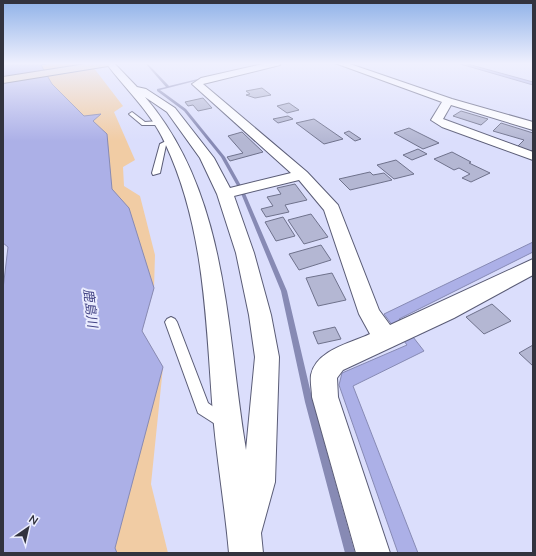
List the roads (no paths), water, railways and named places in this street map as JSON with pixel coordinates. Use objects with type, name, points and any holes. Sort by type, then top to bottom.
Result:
[{"type":"street","points":[[133,89],[159,123],[170,141],[192,189],[210,260],[228,426],[245,544]]},
{"type":"street","points":[[141,89],[171,110],[229,193],[260,315],[267,358],[259,482],[245,544]]},
{"type":"street","points":[[203,89],[302,175],[332,209],[370,314],[397,334]]},
{"type":"street","points":[[413,89],[448,101],[533,126]]},
{"type":"street","points":[[448,101],[437,120],[446,125],[533,156]]},
{"type":"street","points":[[229,193],[302,175]]},
{"type":"street","points":[[373,553],[325,397],[324,375],[334,362],[397,334],[533,266]]},
{"type":"lane","points":[[132,114],[144,124],[159,123]]},
{"type":"lane","points":[[156,173],[163,144],[170,141]]},
{"type":"lane","points":[[171,322],[203,408],[228,426]]},
{"type":"water","name":"鹿島川","points":[[3,89],[57,89],[84,116],[101,114],[93,121],[107,134],[112,189],[129,208],[154,288],[142,331],[163,367],[115,548],[117,553],[3,553],[3,289],[8,247],[3,243]]},
{"type":"water","points":[[533,242],[533,252],[399,319],[424,351],[353,386],[418,553],[398,553],[339,385],[342,373],[407,345],[384,314]]},
{"type":"waterway","points":[[162,89],[158,90],[185,110],[223,157],[242,191],[284,291],[309,402],[350,553]]}]
